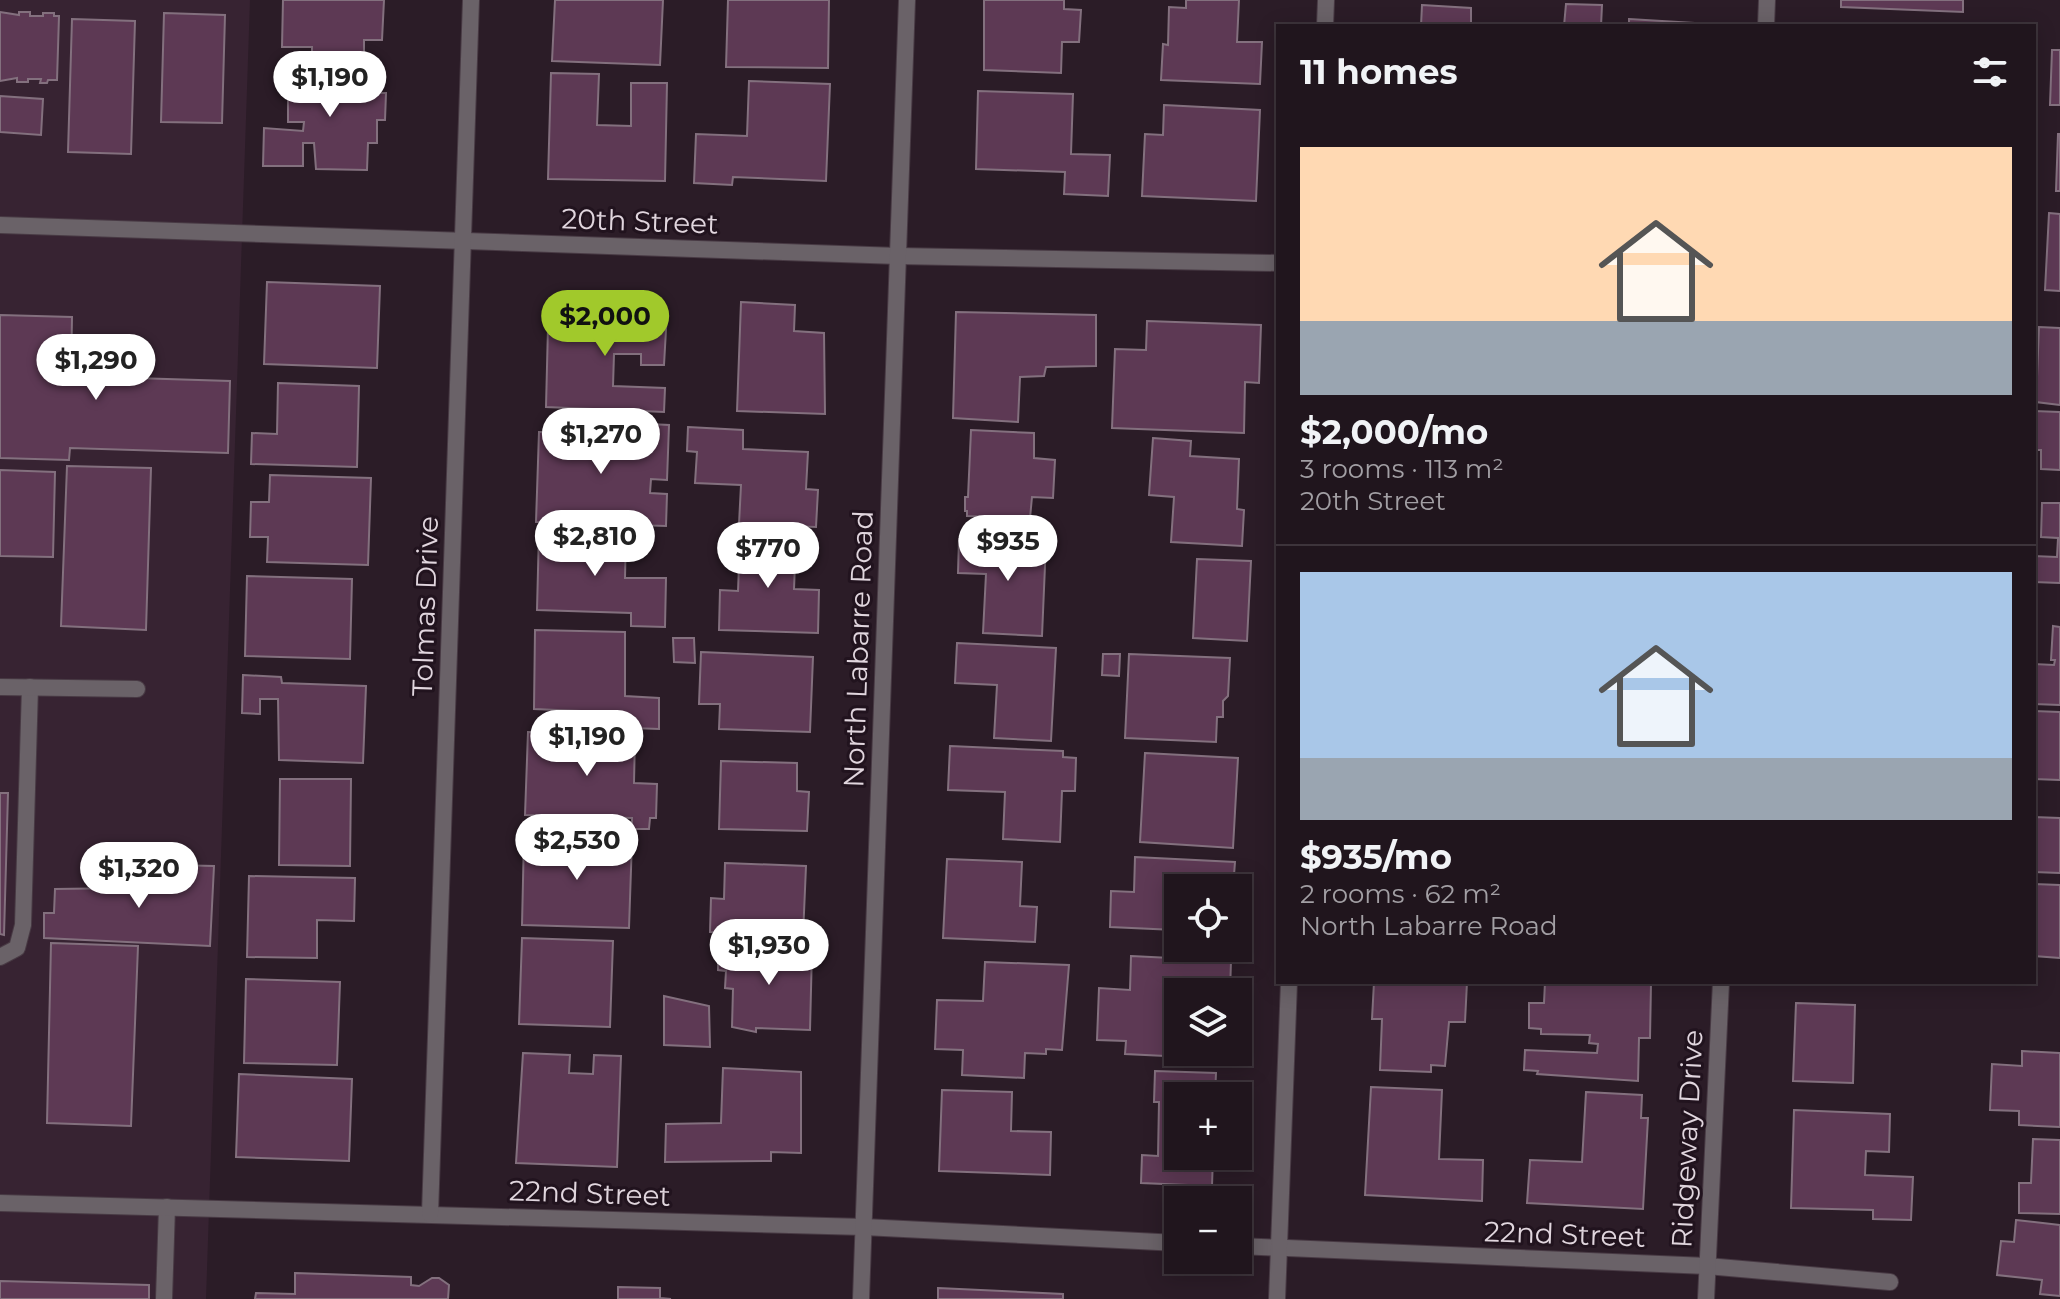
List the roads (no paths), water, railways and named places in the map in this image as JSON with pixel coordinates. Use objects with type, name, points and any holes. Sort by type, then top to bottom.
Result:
[{"type":"street","name":"Tolmas Drive","points":[[430,1214],[471,0]]},
{"type":"street","name":"North Labarre Road","points":[[861,1299],[907,0]]},
{"type":"street","points":[[1325,24],[1326,0]]},
{"type":"street","points":[[1766,24],[1767,0]]},
{"type":"street","name":"20th Street","points":[[0,225],[898,256],[1276,263]]},
{"type":"street","points":[[0,687],[137,689]]},
{"type":"street","points":[[0,957],[17,948],[23,925],[30,687]]},
{"type":"street","points":[[1277,1299],[1289,984]]},
{"type":"street","name":"Ridgeway Drive","points":[[1706,1299],[1721,984]]},
{"type":"street","name":"22nd Street","points":[[0,1203],[864,1227],[1164,1242]]},
{"type":"street","points":[[164,1299],[167,1207]]},
{"type":"street","name":"22nd Street","points":[[1252,1247],[1707,1266],[1890,1282]]}]
